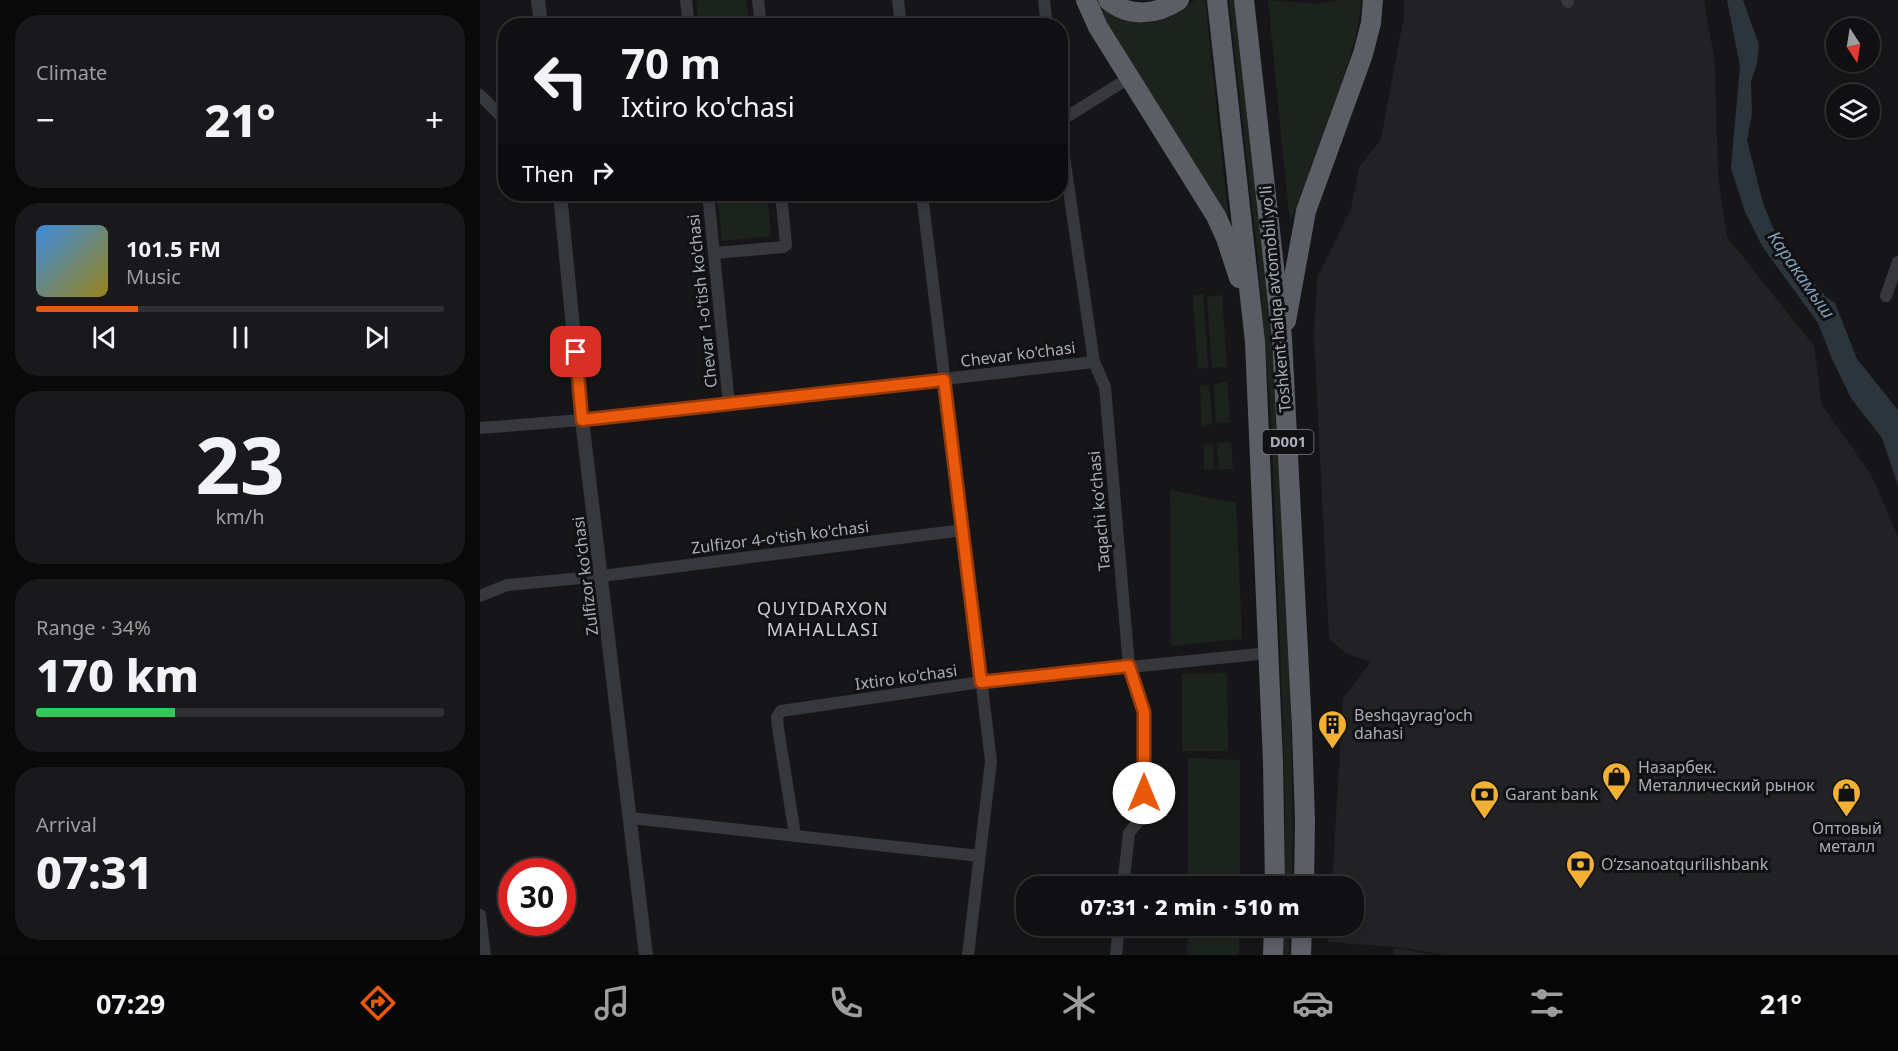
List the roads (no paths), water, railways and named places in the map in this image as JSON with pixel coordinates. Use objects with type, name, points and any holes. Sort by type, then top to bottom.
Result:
[{"type":"highway","points":[[1086,0],[1098,27],[1216,216],[1237,272],[1255,342]]},
{"type":"highway","points":[[1108,0],[1123,8],[1145,13],[1167,8],[1179,0]]},
{"type":"highway","name":"Toshkent halqa avtomobil yo'li","points":[[1217,0],[1255,342],[1269,653],[1275,876]]},
{"type":"highway","name":"Toshkent halqa avtomobil yo'li","points":[[1244,0],[1282,338],[1302,729],[1305,876]]},
{"type":"highway","points":[[1282,338],[1306,211],[1363,54],[1371,23],[1373,0]]},
{"type":"highway","points":[[1273,955],[1274,936]]},
{"type":"highway","points":[[1301,955],[1302,936]]},
{"type":"street","points":[[538,0],[540,18]]},
{"type":"street","points":[[687,0],[688,18]]},
{"type":"street","points":[[758,0],[760,18]]},
{"type":"street","points":[[898,0],[900,18]]},
{"type":"street","points":[[1044,0],[1046,18]]},
{"type":"street","points":[[1068,116],[1129,78]]},
{"type":"street","points":[[480,95],[498,113]]},
{"type":"street","name":"Taqachi koʻchasi","points":[[1068,184],[1094,362],[1105,387],[1129,666],[1144,712],[1144,814],[1129,833],[1124,876]]},
{"type":"street","name":"Zulfizor ko'chasi","points":[[561,201],[582,420],[646,955]]},
{"type":"street","name":"Chevar 1-o'tish ko'chasi","points":[[709,201],[729,405]]},
{"type":"street","points":[[715,254],[786,245],[782,201]]},
{"type":"street","points":[[923,201],[991,761],[968,955]]},
{"type":"street","points":[[1886,296],[1898,262]]},
{"type":"street","name":"Chevar ko'chasi","points":[[480,428],[729,405],[1094,362]]},
{"type":"street","name":"Zulfizor 4-o'tish ko'chasi","points":[[480,596],[507,585],[602,576],[963,530]]},
{"type":"street","name":"Ixtiro ko'chasi","points":[[795,835],[778,728],[777,717],[781,711],[981,682],[1269,653]]},
{"type":"street","points":[[631,818],[979,856]]},
{"type":"street","points":[[480,915],[485,955]]},
{"type":"street","points":[[1116,955],[1118,936]]},
{"type":"water","name":"Каракамыш","points":[[1727,0],[1743,0],[1759,45],[1757,64],[1751,81],[1752,113],[1747,140],[1763,203],[1773,228],[1826,297],[1835,303],[1857,359],[1898,410],[1898,485],[1882,438],[1851,398],[1818,323],[1762,246],[1745,212],[1731,168],[1740,66]]},
{"type":"place","name":"Beshqayrag'och dahasi","points":[[1333,750]]},
{"type":"place","name":"Назарбек. Металлический рынок","points":[[1617,802]]},
{"type":"place","name":"Оптовый металл","points":[[1847,818]]},
{"type":"place","name":"Garant bank","points":[[1484,820]]},
{"type":"place","name":"Oʻzsanoatqurilishbank","points":[[1580,890]]},
{"type":"district","name":"QUYIDARXON MAHALLASI","points":[[823,619]]}]
